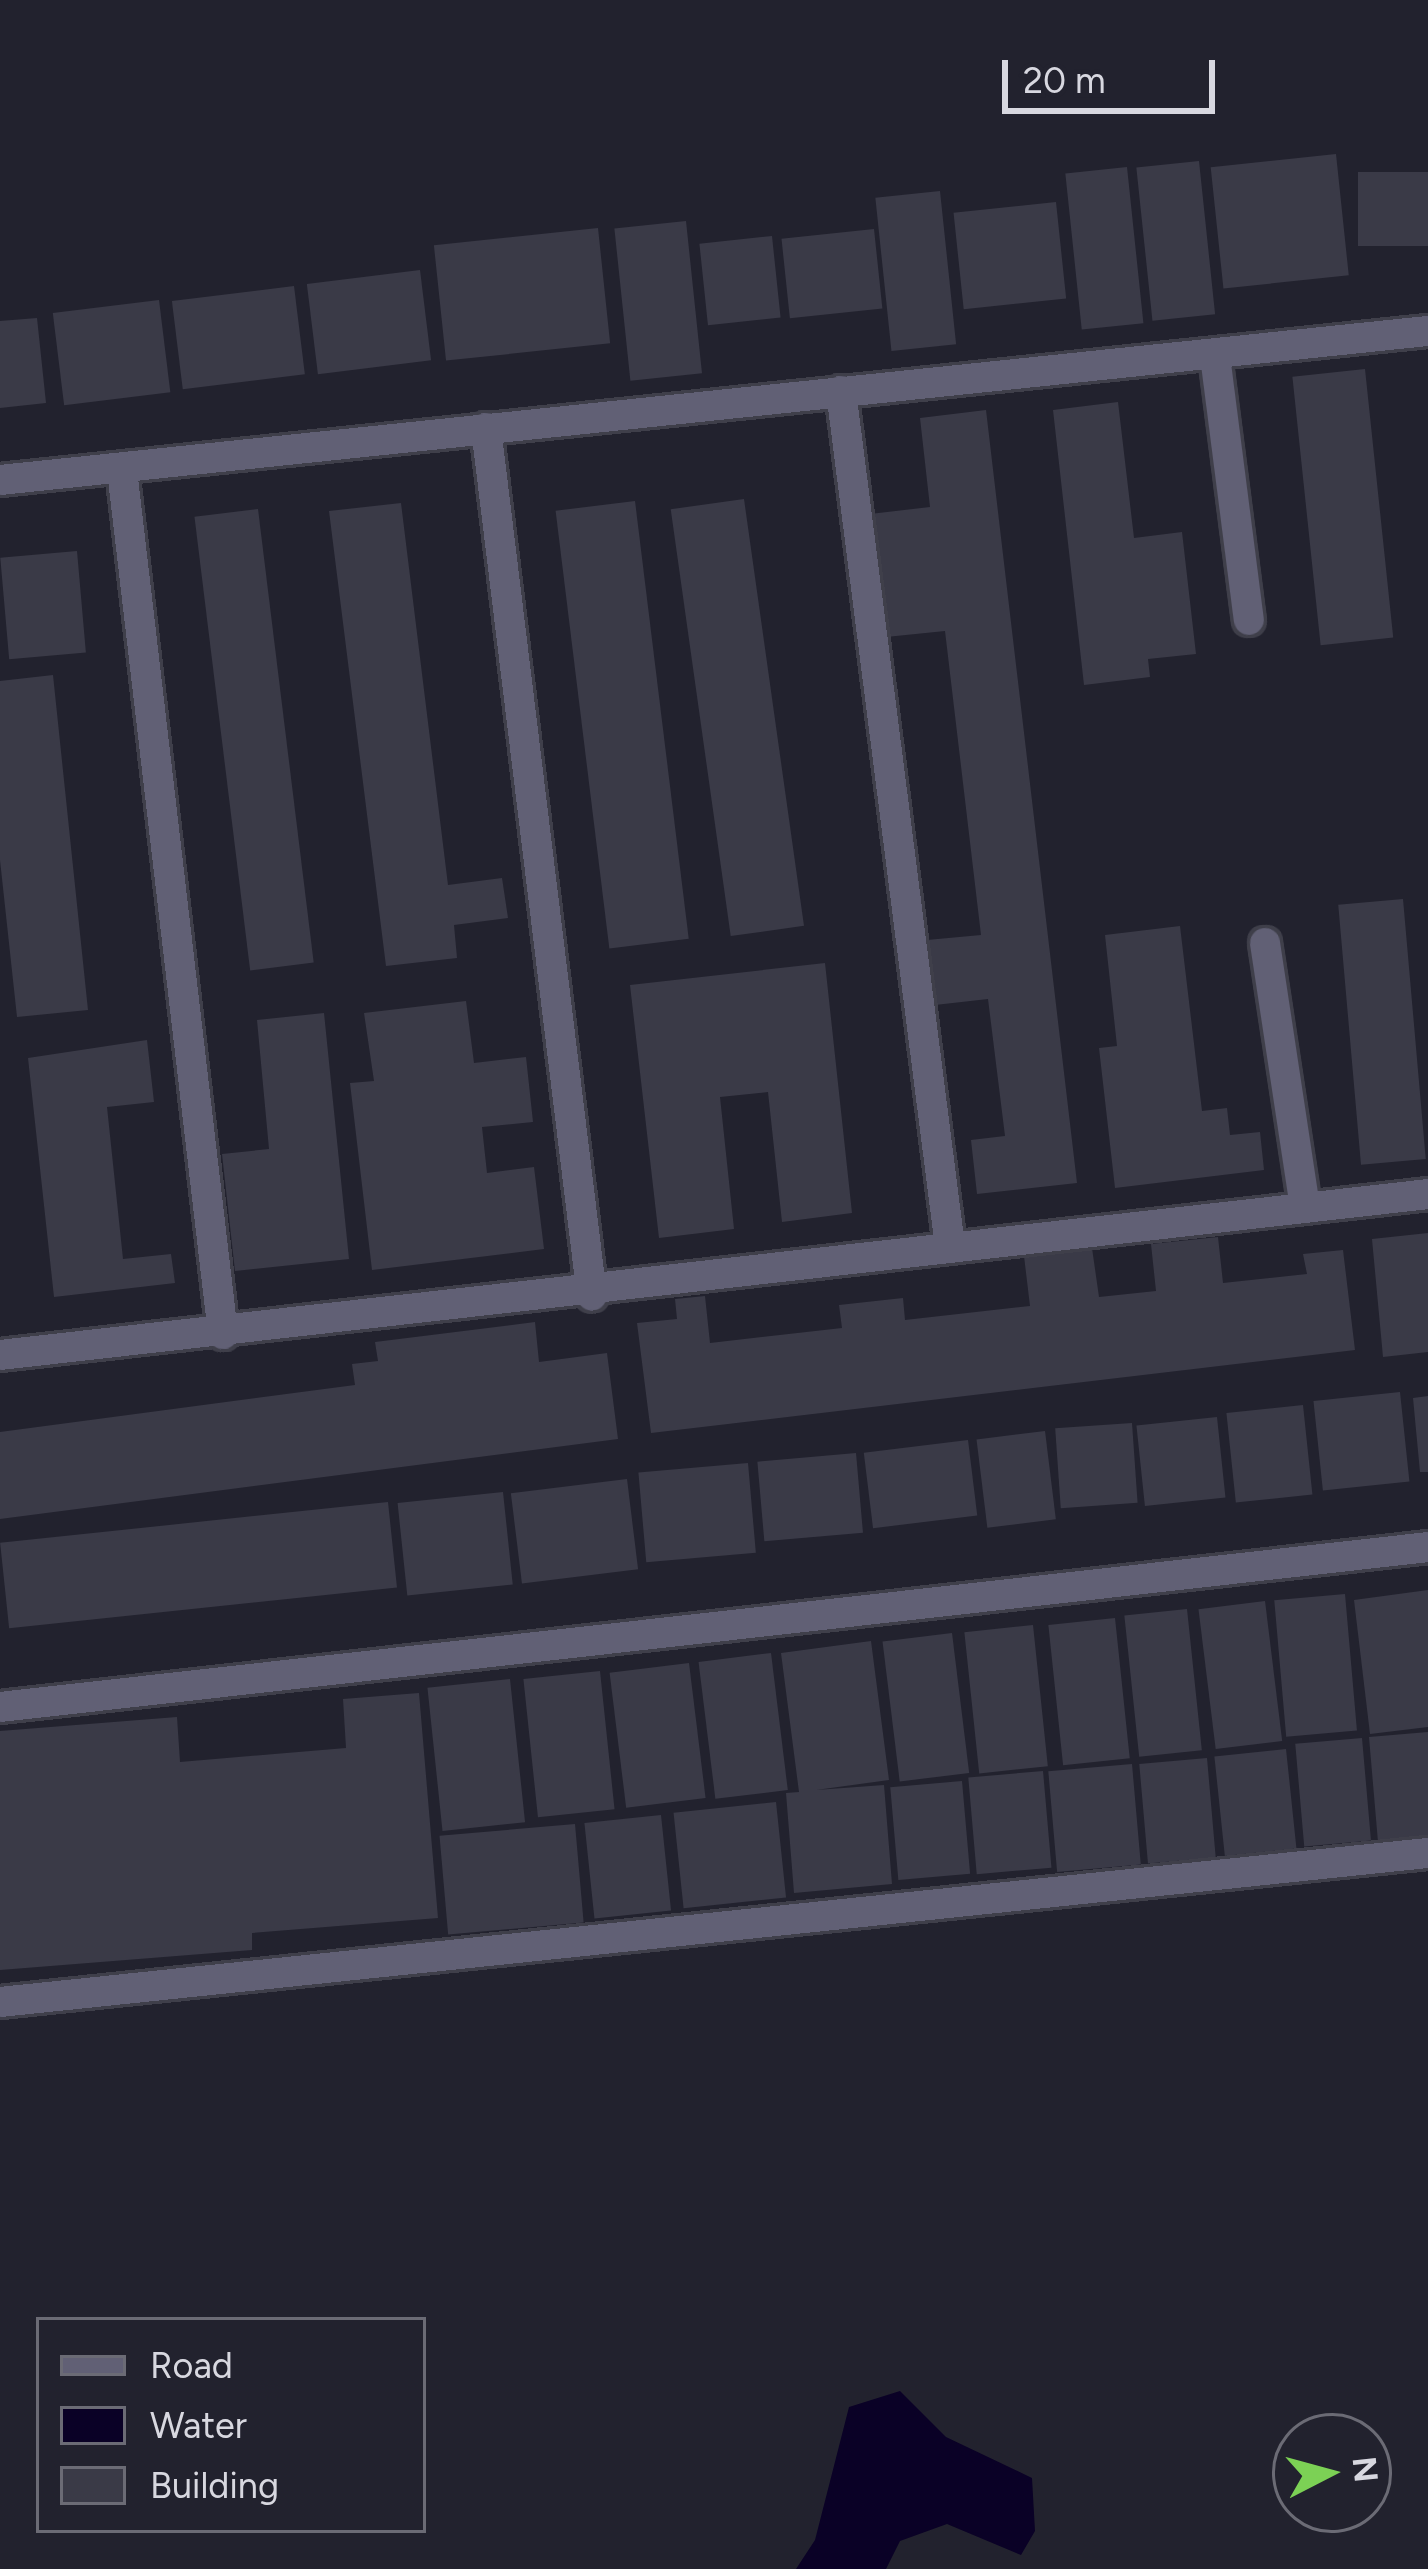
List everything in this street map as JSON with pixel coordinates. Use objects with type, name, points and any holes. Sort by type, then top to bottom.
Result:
[{"type":"street","points":[[0,481],[1428,331]]},
{"type":"street","points":[[1215,356],[1249,620]]},
{"type":"street","points":[[841,391],[950,1247]]},
{"type":"street","points":[[486,428],[592,1296]]},
{"type":"street","points":[[122,470],[224,1334]]},
{"type":"street","points":[[1265,943],[1305,1206]]},
{"type":"street","points":[[0,1355],[592,1296],[950,1247],[1428,1194]]},
{"type":"street","points":[[0,1707],[1428,1547]]},
{"type":"street","points":[[0,2002],[1428,1853]]},
{"type":"water","points":[[900,2391],[946,2437],[1032,2478],[1035,2531],[1021,2555],[947,2524],[900,2541],[886,2569],[796,2569],[815,2540],[849,2407]]},
{"type":"building","points":[[1336,154],[1349,275],[1223,289],[1211,167]]},
{"type":"building","points":[[1199,161],[1215,314],[1152,321],[1136,168]]},
{"type":"building","points":[[1127,167],[1143,323],[1082,330],[1065,173]]},
{"type":"building","points":[[1358,172],[1428,172],[1428,246],[1358,246]]},
{"type":"building","points":[[940,191],[956,344],[891,351],[875,198]]},
{"type":"building","points":[[1056,202],[1066,298],[964,309],[954,213]]},
{"type":"building","points":[[686,221],[702,373],[630,381],[614,229]]},
{"type":"building","points":[[598,228],[610,343],[446,361],[434,245]]},
{"type":"building","points":[[874,229],[882,309],[790,318],[782,239]]},
{"type":"building","points":[[772,236],[781,318],[708,325],[699,244]]},
{"type":"building","points":[[420,270],[431,360],[318,374],[307,284]]},
{"type":"building","points":[[294,286],[305,374],[183,389],[172,301]]},
{"type":"building","points":[[159,300],[170,392],[64,405],[53,313]]},
{"type":"building","points":[[37,318],[46,403],[0,408],[0,321]]},
{"type":"building","points":[[1365,369],[1393,638],[1321,645],[1292,377]]},
{"type":"building","points":[[1118,402],[1134,538],[1182,532],[1196,654],[1148,659],[1150,677],[1084,685],[1053,410]]},
{"type":"building","points":[[986,410],[1077,1183],[977,1194],[971,1140],[1005,1136],[988,999],[935,1005],[927,940],[981,935],[945,631],[886,637],[870,514],[930,507],[920,418]]},
{"type":"building","points":[[744,499],[804,926],[731,936],[671,509]]},
{"type":"building","points":[[635,501],[689,939],[609,948],[556,511]]},
{"type":"building","points":[[401,503],[448,885],[502,878],[508,918],[454,925],[457,958],[386,966],[329,511]]},
{"type":"building","points":[[258,509],[314,963],[250,970],[194,517]]},
{"type":"building","points":[[77,551],[86,653],[9,659],[0,558]]},
{"type":"building","points":[[53,675],[88,1010],[17,1017],[0,860],[0,681]]},
{"type":"building","points":[[1403,899],[1426,1159],[1361,1165],[1338,905]]},
{"type":"building","points":[[1180,926],[1202,1111],[1227,1108],[1230,1135],[1260,1132],[1264,1170],[1115,1188],[1099,1048],[1117,1046],[1105,935]]},
{"type":"building","points":[[825,963],[852,1213],[782,1222],[768,1092],[720,1097],[734,1229],[659,1238],[630,985]]},
{"type":"building","points":[[466,1001],[474,1063],[526,1057],[533,1122],[482,1127],[487,1173],[534,1167],[544,1249],[372,1270],[350,1083],[374,1081],[364,1013]]},
{"type":"building","points":[[324,1013],[349,1259],[235,1271],[222,1154],[269,1149],[257,1020]]},
{"type":"building","points":[[147,1040],[154,1102],[107,1107],[123,1259],[171,1254],[175,1283],[54,1297],[28,1058]]},
{"type":"building","points":[[1428,1233],[1428,1352],[1383,1357],[1372,1239]]},
{"type":"building","points":[[1218,1237],[1223,1283],[1307,1274],[1303,1254],[1343,1250],[1355,1350],[651,1433],[637,1323],[677,1319],[675,1299],[705,1296],[710,1343],[842,1328],[839,1305],[903,1298],[905,1320],[1030,1306],[1024,1256],[1092,1248],[1099,1297],[1156,1291],[1151,1244]]},
{"type":"building","points":[[535,1322],[539,1362],[607,1353],[618,1439],[0,1519],[0,1432],[355,1385],[352,1364],[378,1361],[375,1342]]},
{"type":"building","points":[[1400,1392],[1409,1482],[1323,1491],[1313,1401]]},
{"type":"building","points":[[1428,1396],[1428,1472],[1420,1472],[1413,1398]]},
{"type":"building","points":[[1303,1405],[1312,1495],[1236,1503],[1226,1413]]},
{"type":"building","points":[[1217,1417],[1225,1498],[1145,1506],[1136,1425]]},
{"type":"building","points":[[1132,1423],[1138,1503],[1061,1508],[1055,1428]]},
{"type":"building","points":[[1045,1431],[1056,1519],[987,1528],[977,1439]]},
{"type":"building","points":[[968,1440],[977,1515],[873,1528],[864,1453]]},
{"type":"building","points":[[856,1453],[863,1533],[764,1541],[757,1462]]},
{"type":"building","points":[[748,1463],[756,1553],[646,1562],[638,1473]]},
{"type":"building","points":[[627,1479],[638,1569],[522,1584],[511,1493]]},
{"type":"building","points":[[503,1492],[513,1584],[407,1596],[398,1503]]},
{"type":"building","points":[[388,1502],[397,1588],[9,1628],[0,1543]]},
{"type":"building","points":[[1428,1590],[1428,1727],[1370,1734],[1354,1600]]},
{"type":"building","points":[[1345,1594],[1357,1730],[1286,1737],[1274,1600]]},
{"type":"building","points":[[1265,1601],[1282,1741],[1216,1749],[1198,1609]]},
{"type":"building","points":[[1187,1609],[1202,1750],[1139,1757],[1124,1616]]},
{"type":"building","points":[[1115,1618],[1130,1758],[1063,1765],[1048,1625]]},
{"type":"building","points":[[1033,1625],[1048,1766],[979,1773],[964,1632]]},
{"type":"building","points":[[952,1633],[969,1773],[900,1781],[883,1642]]},
{"type":"building","points":[[871,1641],[889,1780],[816,1790],[884,1785],[892,1884],[794,1893],[786,1793],[799,1792],[781,1653]]},
{"type":"building","points":[[771,1653],[788,1790],[715,1799],[699,1662]]},
{"type":"building","points":[[689,1663],[706,1798],[626,1808],[610,1673]]},
{"type":"building","points":[[600,1671],[615,1809],[538,1817],[523,1679]]},
{"type":"building","points":[[510,1679],[525,1822],[443,1831],[427,1688]]},
{"type":"building","points":[[419,1693],[438,1918],[252,1933],[252,1950],[0,1970],[0,1731],[177,1717],[180,1762],[346,1748],[343,1699]]},
{"type":"building","points":[[1428,1732],[1428,1838],[1378,1842],[1369,1737]]},
{"type":"building","points":[[1362,1738],[1371,1841],[1304,1846],[1295,1744]]},
{"type":"building","points":[[1286,1749],[1296,1848],[1225,1856],[1214,1757]]},
{"type":"building","points":[[1207,1758],[1216,1858],[1148,1864],[1139,1764]]},
{"type":"building","points":[[1132,1764],[1141,1865],[1057,1872],[1048,1771]]},
{"type":"building","points":[[1043,1771],[1051,1868],[977,1874],[968,1778]]},
{"type":"building","points":[[962,1781],[970,1874],[898,1880],[890,1787]]},
{"type":"building","points":[[776,1802],[786,1897],[684,1908],[674,1813]]},
{"type":"building","points":[[661,1815],[671,1910],[594,1919],[584,1823]]},
{"type":"building","points":[[575,1824],[584,1923],[448,1934],[440,1836]]}]
